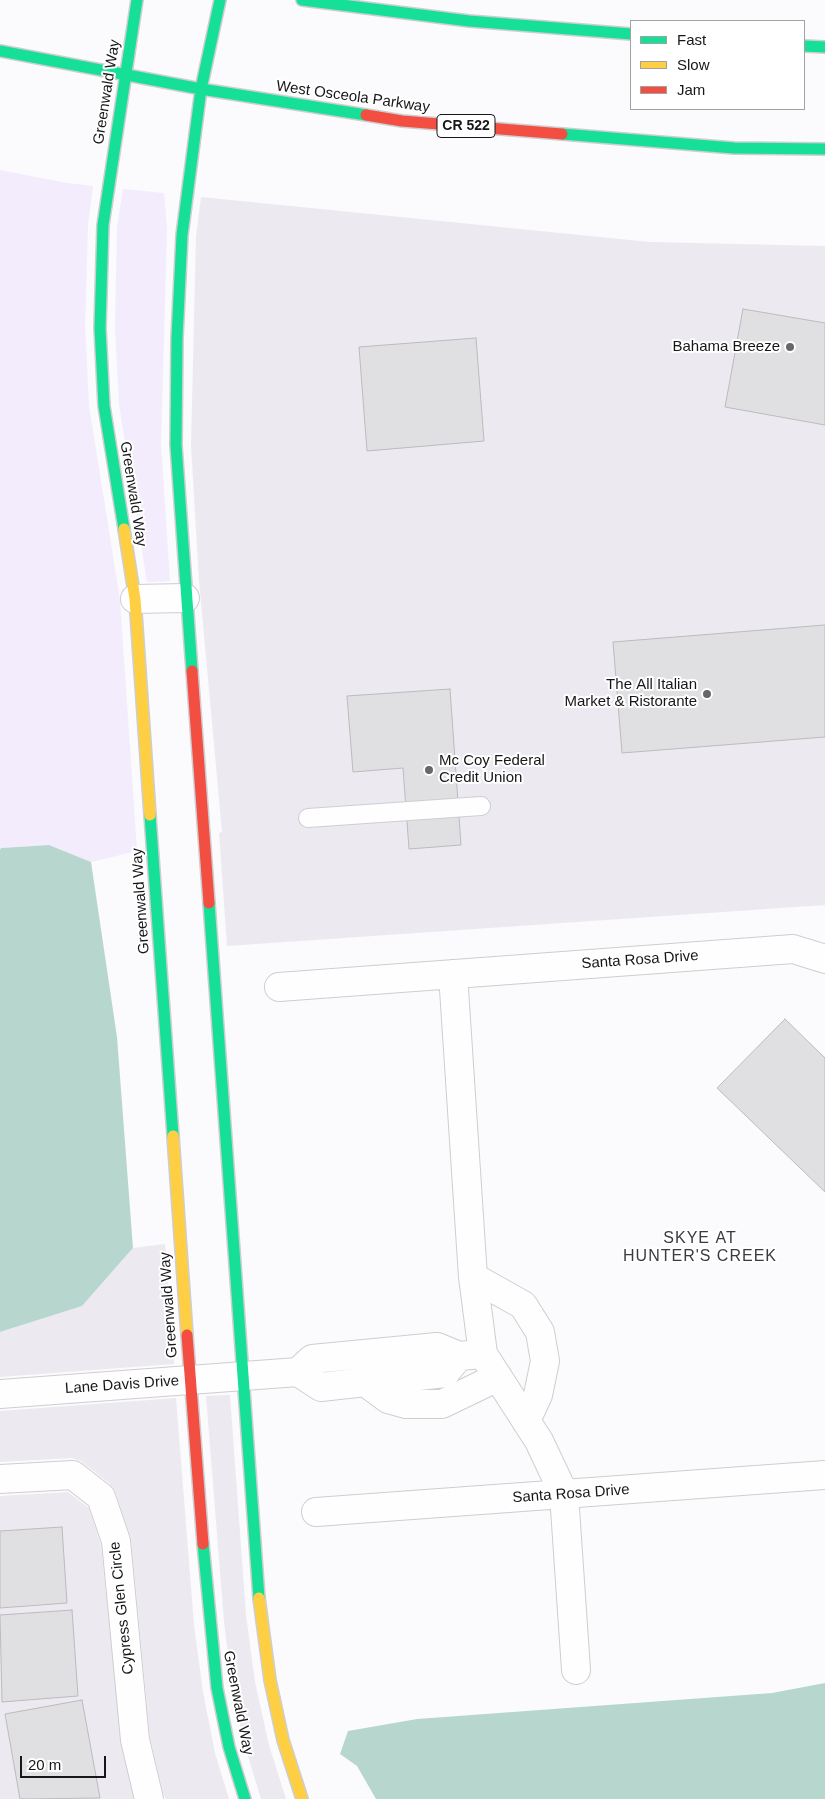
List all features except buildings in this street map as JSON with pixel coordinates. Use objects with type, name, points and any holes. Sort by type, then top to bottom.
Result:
[{"type":"street","name":"Greenwald Way","points":[[137,0],[124,75],[103,225],[100,328],[104,406],[134,599],[209,1623],[217,1688],[229,1747],[245,1799]]},
{"type":"street","points":[[220,0],[201,89],[182,234],[177,338],[176,445],[185,598],[260,1614],[270,1680],[283,1740],[302,1799]]},
{"type":"street","points":[[302,0],[469,21],[630,34]]},
{"type":"street","points":[[805,46],[825,47]]},
{"type":"street","name":"West Osceola Parkway","points":[[0,51],[201,89],[402,121],[734,148],[825,149]]},
{"type":"street","points":[[134,599],[185,598]]},
{"type":"street","name":"Santa Rosa Drive","points":[[279,987],[793,949],[825,959]]},
{"type":"street","points":[[453,974],[473,1277],[471,1355]]},
{"type":"street","points":[[473,1277],[523,1305],[540,1332],[545,1362],[538,1395],[526,1421]]},
{"type":"street","points":[[471,1355],[445,1373],[321,1387],[298,1372],[312,1358],[438,1347],[471,1355],[498,1377],[526,1421],[564,1494],[576,1670]]},
{"type":"street","name":"Lane Davis Drive","points":[[0,1394],[298,1372]]},
{"type":"street","points":[[365,1382],[388,1399],[406,1404],[442,1404],[498,1377]]},
{"type":"street","name":"Cypress Glen Circle","points":[[0,1479],[73,1475],[101,1497],[116,1541],[136,1740],[149,1799]]},
{"type":"street","name":"Santa Rosa Drive","points":[[316,1512],[825,1475]]},
{"type":"lane","points":[[308,818],[481,806]]},
{"type":"shaded area","points":[[0,170],[93,186],[88,225],[85,327],[89,406],[120,600],[137,851],[91,862],[49,845],[1,848],[0,850]]},
{"type":"shaded area","points":[[123,189],[164,193],[167,228],[161,445],[170,581],[147,582],[119,404],[115,328],[117,227]]},
{"type":"shaded area","points":[[201,197],[650,242],[825,246],[825,905],[227,946],[219,833],[222,832],[199,581],[191,445],[196,237]]},
{"type":"shaded area","points":[[49,845],[91,862],[117,1037],[133,1248],[82,1306],[0,1332],[0,850],[1,848]]},
{"type":"shaded area","points":[[165,1244],[174,1364],[0,1377],[0,1332],[82,1306],[133,1248]]},
{"type":"shaded area","points":[[230,1395],[246,1615],[255,1682],[269,1745],[286,1799],[261,1799],[244,1743],[232,1685],[224,1622],[206,1396]]},
{"type":"shaded area","points":[[176,1398],[194,1625],[203,1692],[215,1753],[229,1799],[166,1799],[163,1793],[150,1737],[131,1539],[115,1491],[109,1483],[81,1461],[72,1458],[0,1462],[0,1411]]},
{"type":"shaded area","points":[[68,1492],[89,1508],[101,1545],[121,1741],[134,1799],[0,1799],[0,1496]]},
{"type":"shaded area","points":[[825,1683],[825,1799],[376,1799],[357,1766],[340,1754],[348,1731],[417,1719],[772,1693]]},
{"type":"traffic: fast","points":[[124,529],[104,406],[100,328],[103,225],[137,0]]},
{"type":"traffic: fast","points":[[192,671],[176,445],[177,338],[182,235],[201,89],[220,0]]},
{"type":"traffic: fast","points":[[302,0],[469,21],[630,34]]},
{"type":"traffic: fast","points":[[805,46],[825,47]]},
{"type":"traffic: fast","points":[[0,51],[201,89],[366,115]]},
{"type":"traffic: fast","points":[[562,134],[734,148],[825,149]]},
{"type":"traffic: fast","points":[[150,815],[173,1136]]},
{"type":"traffic: fast","points":[[209,903],[259,1598]]},
{"type":"traffic: fast","points":[[203,1544],[217,1688],[229,1747],[245,1799]]},
{"type":"traffic: slow","points":[[124,529],[135,599],[150,815]]},
{"type":"traffic: slow","points":[[173,1136],[187,1335]]},
{"type":"traffic: slow","points":[[259,1598],[270,1680],[283,1740],[302,1799]]},
{"type":"traffic: jam","points":[[366,115],[402,121],[562,134]]},
{"type":"traffic: jam","points":[[192,671],[209,903]]},
{"type":"traffic: jam","points":[[187,1335],[203,1544]]},
{"type":"place","name":"Bahama Breeze","points":[[790,347]]},
{"type":"place","name":"The All Italian Market & Ristorante","points":[[707,694]]},
{"type":"place","name":"Mc Coy Federal Credit Union","points":[[429,770]]},
{"type":"district","name":"SKYE AT HUNTER'S CREEK","points":[[700,1248]]}]
